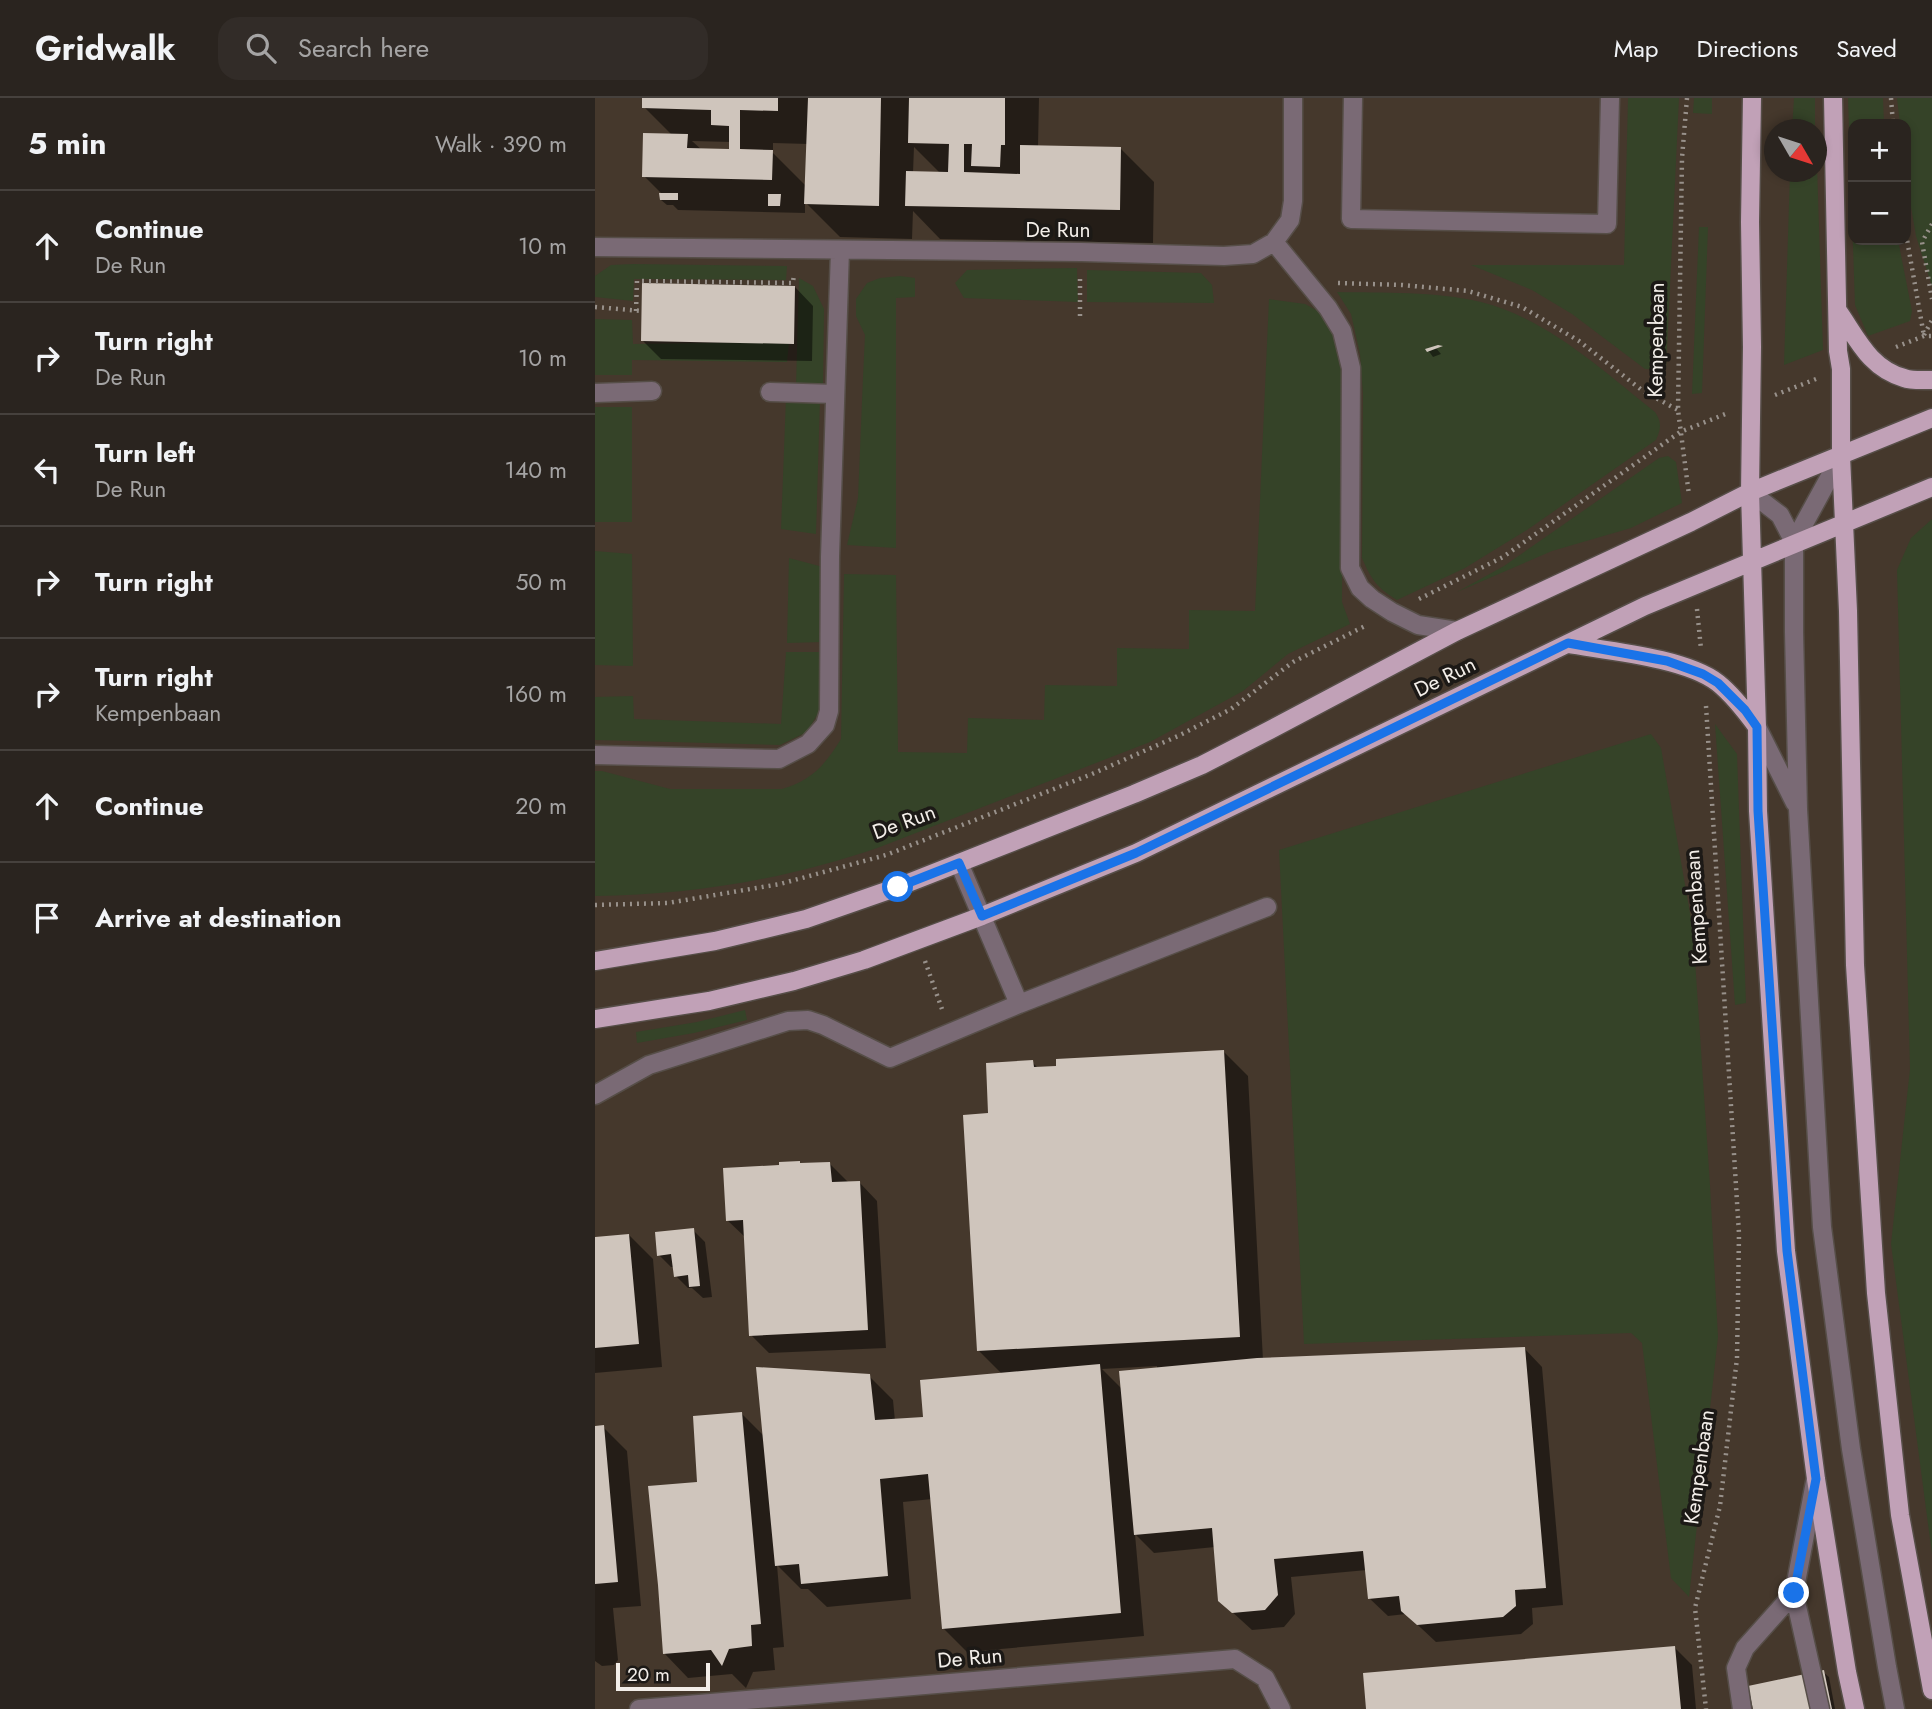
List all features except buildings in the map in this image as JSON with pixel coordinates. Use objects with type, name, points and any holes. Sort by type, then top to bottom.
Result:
[{"type":"main road","points":[[1752,98],[1749,222],[1752,347],[1750,492],[1758,811],[1787,1251],[1816,1479],[1855,1709]]},
{"type":"main road","points":[[1833,98],[1855,965],[1876,1293],[1900,1515],[1932,1690]]},
{"type":"main road","points":[[1838,311],[1869,358],[1881,369],[1905,379],[1932,380]]},
{"type":"main road","name":"De Run","points":[[595,961],[715,942],[806,919],[898,887],[1134,794],[1202,765],[1457,631],[1750,492],[1932,418]]},
{"type":"main road","name":"De Run","points":[[595,1019],[709,1001],[795,981],[864,960],[982,916],[1136,853],[1645,606],[1932,487]]},
{"type":"main road","points":[[1568,643],[1667,661],[1703,674],[1718,683],[1757,727]]},
{"type":"street","points":[[1274,242],[1290,220],[1293,201],[1293,98]]},
{"type":"street","points":[[1353,98],[1351,219],[1607,224],[1610,98]]},
{"type":"street","name":"De Run","points":[[595,247],[1224,256],[1253,254],[1274,242],[1328,308],[1342,331],[1351,368],[1350,568],[1360,588],[1392,612],[1418,625],[1457,631]]},
{"type":"street","points":[[595,755],[779,759],[808,744],[825,725],[828,711],[840,250]]},
{"type":"street","points":[[595,393],[652,391]]},
{"type":"street","points":[[770,392],[835,394]]},
{"type":"street","points":[[1794,542],[1841,456]]},
{"type":"street","points":[[1750,492],[1780,515],[1794,542],[1798,809],[1822,1227],[1850,1450],[1895,1709]]},
{"type":"street","points":[[1757,727],[1798,809]]},
{"type":"street","points":[[959,863],[1019,1004]]},
{"type":"street","points":[[595,1095],[649,1065],[788,1021],[808,1020],[823,1025],[890,1058],[1019,1004],[1268,907]]},
{"type":"street","points":[[1816,1479],[1794,1593],[1820,1709]]},
{"type":"street","points":[[1742,1709],[1736,1668],[1745,1648],[1794,1593]]},
{"type":"street","name":"De Run","points":[[639,1709],[1235,1659],[1265,1678],[1281,1709]]},
{"type":"path","name":"Kempenbaan","points":[[1687,98],[1682,158],[1678,410],[1691,522]]},
{"type":"path","points":[[1891,98],[1892,119]]},
{"type":"path","points":[[1932,224],[1922,242],[1932,299]]},
{"type":"path","points":[[1908,245],[1924,336]]},
{"type":"path","points":[[595,307],[639,311],[638,281],[793,283],[795,249]]},
{"type":"path","points":[[1080,252],[1080,316]]},
{"type":"path","points":[[1331,283],[1468,290],[1522,307],[1579,341],[1643,390],[1678,410]]},
{"type":"path","points":[[1924,336],[1932,320]]},
{"type":"path","points":[[1869,358],[1924,336],[1932,336]]},
{"type":"path","name":"De Run","points":[[595,905],[668,903],[779,884],[886,855],[1091,774],[1178,736],[1230,709],[1293,662],[1503,557],[1681,432],[1841,369]]},
{"type":"path","name":"Kempenbaan","points":[[1695,586],[1739,1234],[1737,1358],[1720,1506],[1695,1608],[1706,1709]]},
{"type":"shaded area","points":[[595,98],[1932,98],[1932,1709],[595,1709]]},
{"type":"green space","points":[[1628,98],[1679,98],[1666,370],[1645,369],[1572,314],[1532,290],[1471,265],[1624,265]]},
{"type":"green space","points":[[1694,98],[1712,98],[1712,114],[1693,113]]},
{"type":"green space","points":[[1794,98],[1815,98],[1815,119],[1793,119]]},
{"type":"green space","points":[[1848,98],[1883,98],[1884,119],[1849,119]]},
{"type":"green space","points":[[1897,98],[1932,98],[1932,286],[1916,236],[1911,207],[1911,119],[1899,119]]},
{"type":"green space","points":[[1790,182],[1818,182],[1823,350],[1784,365]]},
{"type":"green space","points":[[1699,227],[1708,227],[1702,393],[1692,394]]},
{"type":"green space","points":[[1853,245],[1899,245],[1912,311],[1910,321],[1868,336],[1855,305]]},
{"type":"green space","points":[[611,265],[787,266],[786,280],[634,279],[633,301],[595,297],[595,276]]},
{"type":"green space","points":[[1077,268],[1078,302],[964,298],[955,283],[967,270]]},
{"type":"green space","points":[[1087,270],[1201,273],[1212,285],[1214,303],[1087,302]]},
{"type":"green space","points":[[799,278],[813,286],[824,309],[823,385],[796,386]]},
{"type":"green space","points":[[880,278],[915,278],[915,297],[896,298],[896,548],[847,545],[858,498],[865,335],[856,316],[856,299],[867,283]]},
{"type":"green space","points":[[1337,292],[1409,293],[1463,298],[1506,310],[1529,320],[1594,363],[1655,412],[1660,426],[1656,440],[1527,530],[1465,568],[1397,600],[1375,582],[1362,558],[1363,394],[1360,354],[1351,314]]},
{"type":"green space","points":[[1269,299],[1305,304],[1322,313],[1332,332],[1343,379],[1342,602],[1350,624],[1288,654],[1243,691],[1150,742],[880,847],[810,868],[739,883],[668,892],[595,896],[595,771],[670,789],[782,789],[809,777],[829,757],[841,739],[844,574],[896,575],[898,752],[967,753],[968,718],[1044,720],[1045,685],[1117,686],[1117,648],[1189,649],[1189,610],[1255,611]]},
{"type":"green space","points":[[595,319],[632,320],[633,344],[789,342],[787,362],[632,360],[632,375],[595,375]]},
{"type":"green space","points":[[786,397],[820,398],[816,534],[781,529]]},
{"type":"green space","points":[[595,407],[632,407],[632,522],[595,522]]},
{"type":"green space","points":[[1668,456],[1676,462],[1682,503],[1631,528],[1552,551],[1457,592],[1504,566],[1659,458]]},
{"type":"green space","points":[[1932,519],[1932,1554],[1891,1244],[1910,1069],[1897,570],[1911,538]]},
{"type":"green space","points":[[595,551],[632,554],[633,666],[595,665]]},
{"type":"green space","points":[[789,558],[823,567],[823,642],[787,643]]},
{"type":"green space","points":[[786,652],[823,652],[820,710],[807,732],[780,745],[595,740],[595,697],[633,696],[634,719],[781,724]]},
{"type":"green space","points":[[1715,724],[1737,754],[1746,1003],[1735,1005]]},
{"type":"green space","points":[[1651,734],[1661,748],[1693,930],[1718,1337],[1689,1597],[1671,1578],[1642,1343],[1631,1333],[1304,1344],[1279,850]]},
{"type":"green space","points":[[745,1010],[747,1020],[637,1043],[636,1032],[697,1022]]},
{"type":"route","points":[[898,887],[959,863],[982,916],[1136,853],[1568,643],[1667,661],[1703,674],[1718,683],[1745,710],[1757,727],[1758,811],[1787,1251],[1816,1479],[1794,1593]]}]
